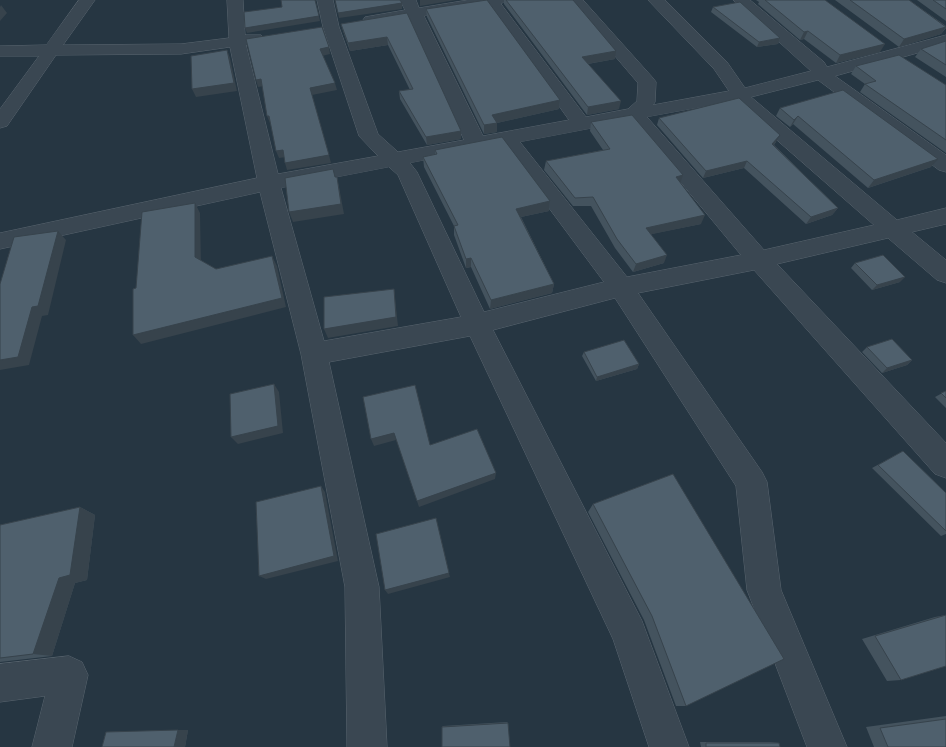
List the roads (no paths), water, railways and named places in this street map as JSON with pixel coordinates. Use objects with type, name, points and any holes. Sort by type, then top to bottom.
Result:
[{"type":"street","points":[[0,122],[87,0]]},
{"type":"street","points":[[235,0],[238,42],[269,183],[314,354],[362,587],[367,747]]},
{"type":"street","points":[[325,0],[338,26],[369,136],[407,172],[477,324],[629,634],[669,747]]},
{"type":"street","points":[[338,26],[411,7],[493,0],[581,124]]},
{"type":"street","points":[[575,0],[647,82],[646,102],[634,114]]},
{"type":"street","points":[[656,0],[721,66],[746,103],[946,274]]},
{"type":"street","points":[[741,0],[818,66],[821,74],[946,165]]},
{"type":"street","points":[[411,7],[476,143]]},
{"type":"street","points":[[0,241],[269,183],[741,94],[897,55],[944,31]]},
{"type":"street","points":[[0,51],[180,49],[275,36]]},
{"type":"street","points":[[634,114],[759,260],[946,464]]},
{"type":"street","points":[[506,137],[621,287],[751,482],[764,590],[827,747]]},
{"type":"street","points":[[314,354],[477,324],[621,287],[759,260],[946,216]]},
{"type":"street","points":[[0,683],[70,675],[52,747]]}]
